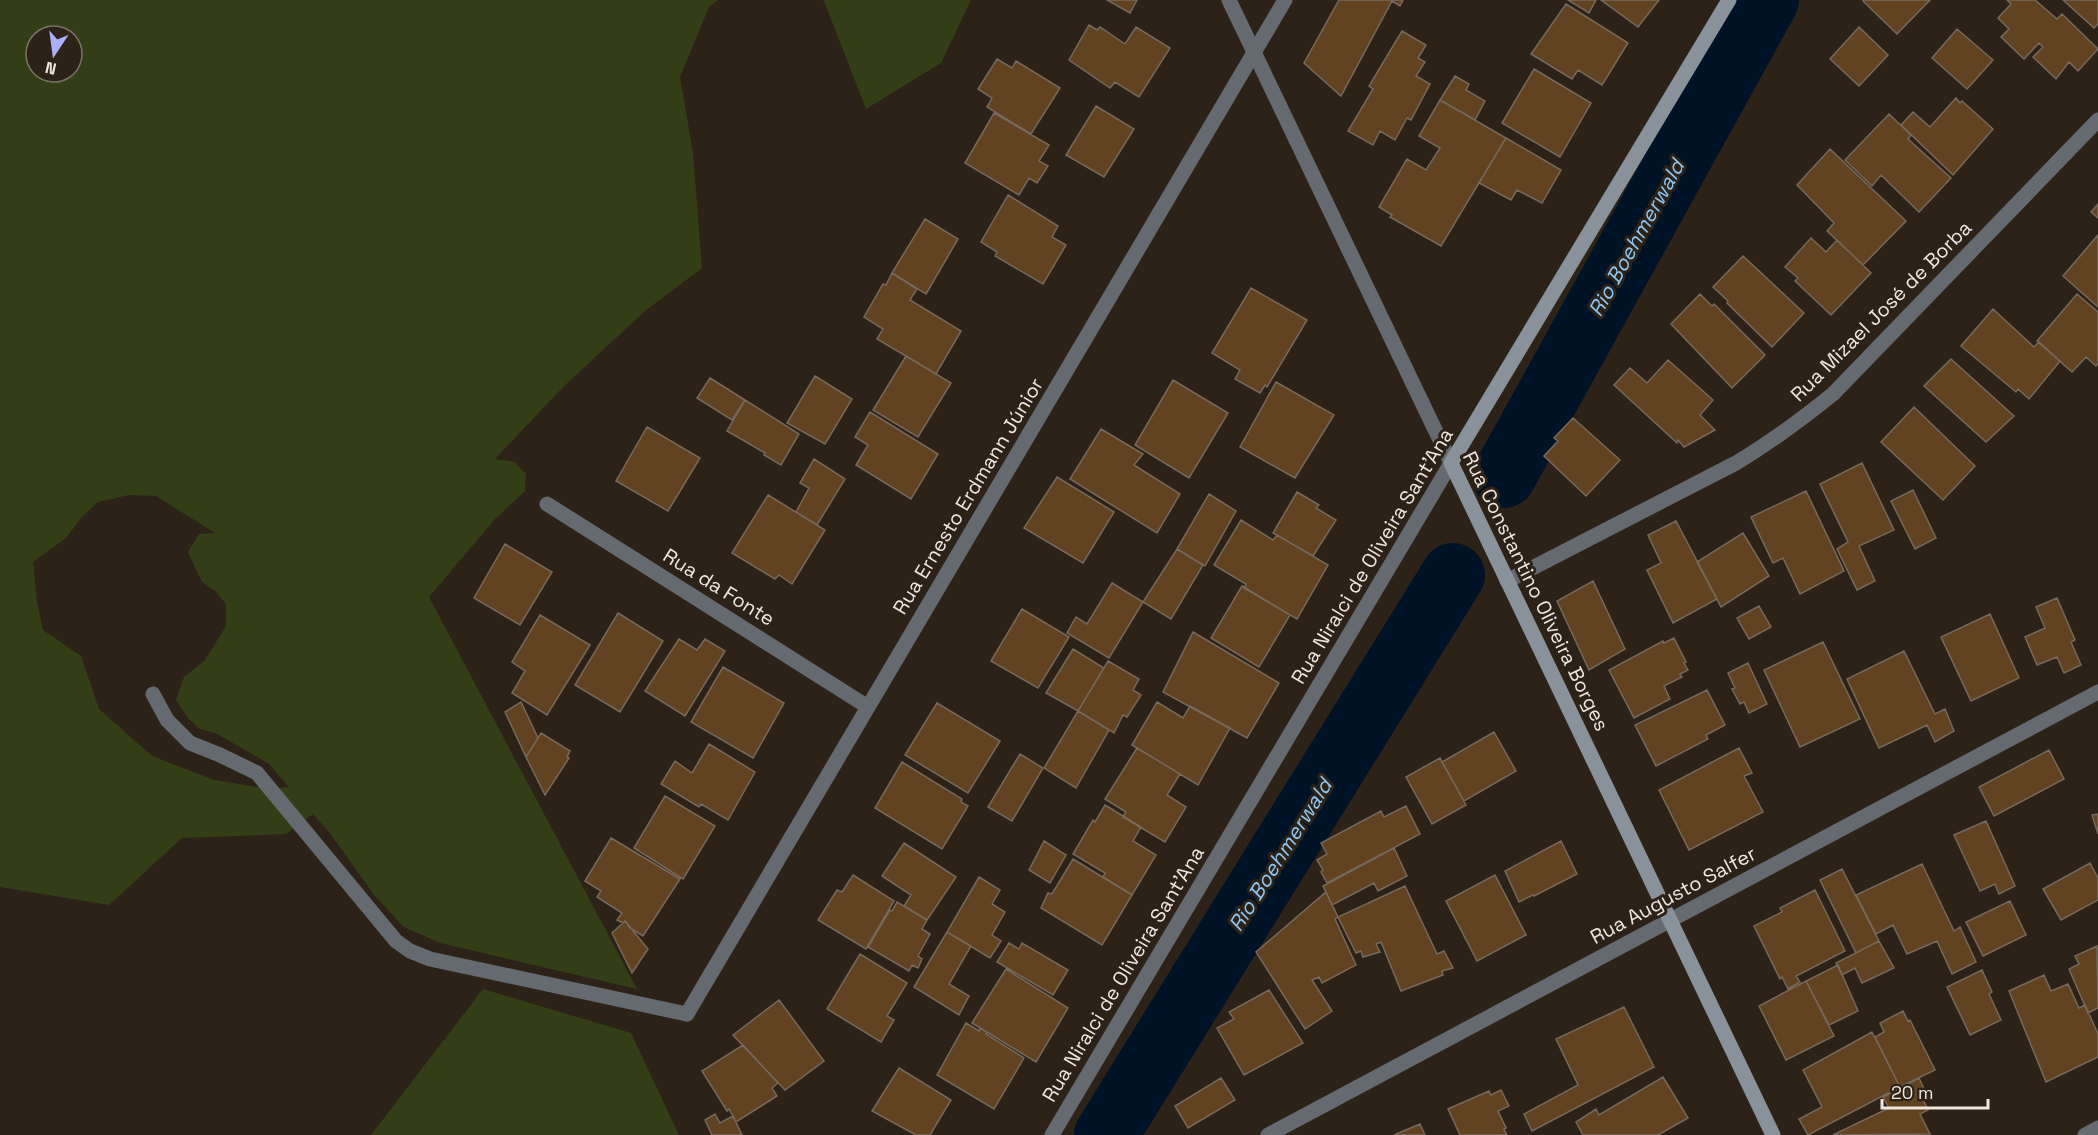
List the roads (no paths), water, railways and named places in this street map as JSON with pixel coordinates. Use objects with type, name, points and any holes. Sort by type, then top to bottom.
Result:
[{"type":"street","name":"Rua Constantino Oliveira Borges","points":[[1229,0],[1773,1135]]},
{"type":"street","name":"Rua Ernesto Erdmann Júnior","points":[[153,694],[167,720],[190,743],[220,754],[257,773],[396,941],[410,951],[430,959],[687,1014],[1285,0]]},
{"type":"street","name":"Rua Niralci de Oliveira Sant'Ana","points":[[1052,1135],[1729,0]]},
{"type":"street","name":"Rua Mizael José de Borba","points":[[1507,580],[1736,463],[1796,424],[1833,394],[2098,120]]},
{"type":"street","name":"Rua da Fonte","points":[[547,504],[868,707]]},
{"type":"street","name":"Rua Augusto Salfer","points":[[1268,1135],[2098,692]]},
{"type":"street","points":[[2085,1135],[2098,1128]]},
{"type":"waterway","name":"Rio Boehmerwald","points":[[1504,476],[1767,0]]},
{"type":"waterway","name":"Rio Boehmerwald","points":[[1106,1135],[1453,575]]}]
